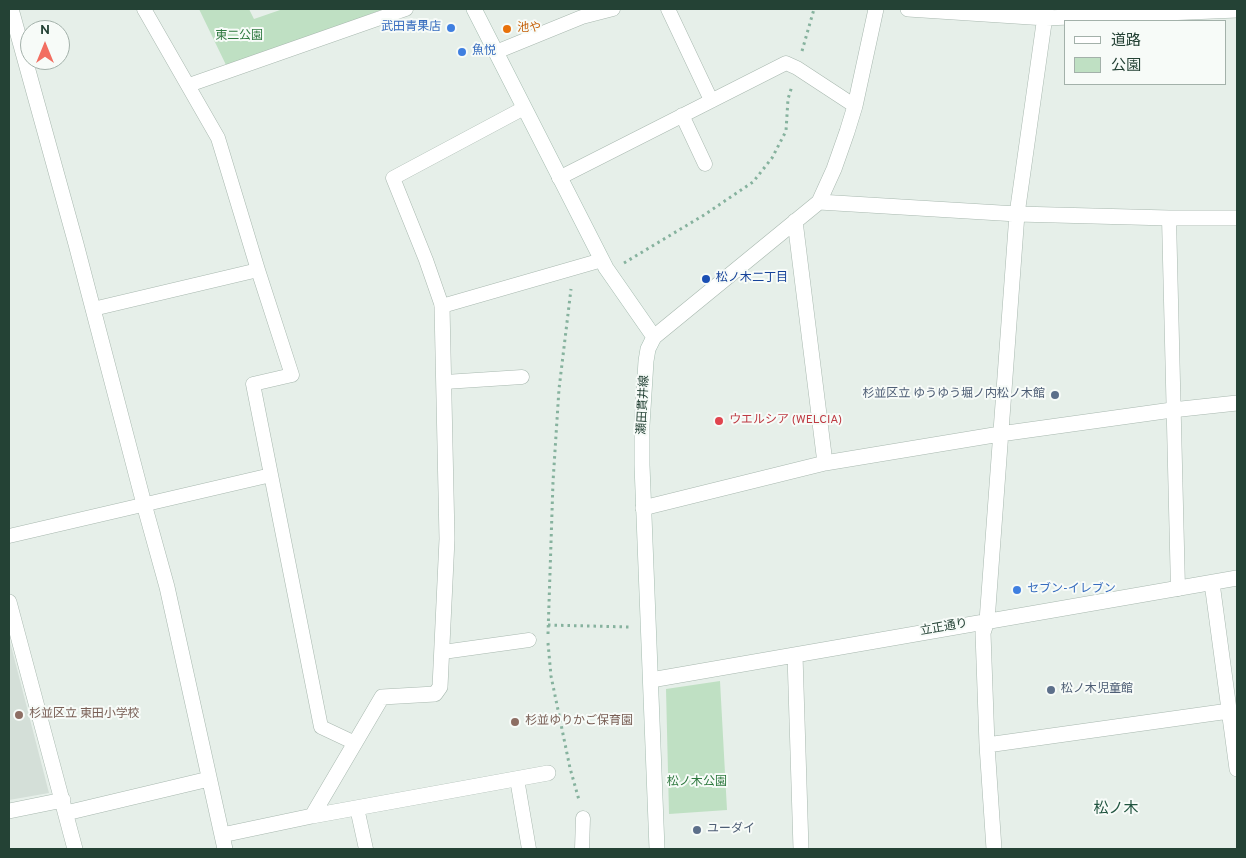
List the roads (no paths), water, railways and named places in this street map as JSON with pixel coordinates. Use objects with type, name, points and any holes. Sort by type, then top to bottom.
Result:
[{"type":"street","points":[[11,9],[167,587],[224,842],[312,816],[548,773]]},
{"type":"street","points":[[474,9],[602,260],[654,337],[819,202],[834,170],[854,106],[876,9]]},
{"type":"street","points":[[908,9],[1046,14],[1237,10]]},
{"type":"street","points":[[994,849],[987,745],[983,633],[987,620],[1017,214],[1046,14]]},
{"type":"street","points":[[819,202],[1017,214],[1237,218]]},
{"type":"street","points":[[795,221],[825,464]]},
{"type":"street","points":[[312,816],[382,697],[435,694],[440,687],[447,539],[442,306]]},
{"type":"street","name":"瀬田貫井線","points":[[654,337],[648,349],[642,425],[643,508],[658,849]]},
{"type":"street","points":[[643,508],[825,464],[1000,434],[1237,403]]},
{"type":"street","name":"立正通り","points":[[651,680],[1237,578]]},
{"type":"street","points":[[1212,582],[1237,769]]},
{"type":"street","points":[[9,602],[75,849]]},
{"type":"street","points":[[795,655],[801,849]]},
{"type":"street","points":[[987,745],[1229,711]]},
{"type":"street","points":[[9,810],[64,806],[210,779]]},
{"type":"lane","points":[[144,9],[218,138],[292,375],[254,384],[321,727],[355,743]]},
{"type":"lane","points":[[189,85],[406,9]]},
{"type":"lane","points":[[496,52],[582,18],[613,9]]},
{"type":"lane","points":[[668,9],[711,100]]},
{"type":"lane","points":[[559,178],[786,63],[797,68],[854,106]]},
{"type":"lane","points":[[524,108],[393,178],[426,260],[442,306],[602,260]]},
{"type":"lane","points":[[682,115],[705,164]]},
{"type":"lane","points":[[1169,218],[1172,410],[1178,589]]},
{"type":"lane","points":[[93,310],[258,270]]},
{"type":"lane","points":[[444,382],[522,377]]},
{"type":"lane","points":[[9,536],[271,476]]},
{"type":"lane","points":[[443,652],[529,640]]},
{"type":"lane","points":[[517,779],[529,849]]},
{"type":"lane","points":[[357,808],[366,849]]},
{"type":"lane","points":[[582,849],[583,818]]},
{"type":"place","name":"武田青果店","points":[[451,28]]},
{"type":"place","name":"池や","points":[[507,29]]},
{"type":"place","name":"魚悦","points":[[462,52]]},
{"type":"place","name":"松ノ木二丁目","points":[[706,279]]},
{"type":"place","name":"杉並区立 ゆうゆう堀ノ内松ノ木館","points":[[1055,395]]},
{"type":"place","name":"ウエルシア (WELCIA)","points":[[719,421]]},
{"type":"place","name":"セブン-イレブン","points":[[1017,590]]},
{"type":"place","name":"松ノ木児童館","points":[[1051,690]]},
{"type":"place","name":"杉並区立 東田小学校","points":[[19,715]]},
{"type":"place","name":"杉並ゆりかご保育園","points":[[515,722]]},
{"type":"place","name":"ユーダイ","points":[[697,830]]},
{"type":"district","name":"松ノ木","points":[[1116,810]]},
{"type":"park label","name":"東二公園","points":[[239,37]]},
{"type":"park label","name":"松ノ木公園","points":[[697,783]]}]
